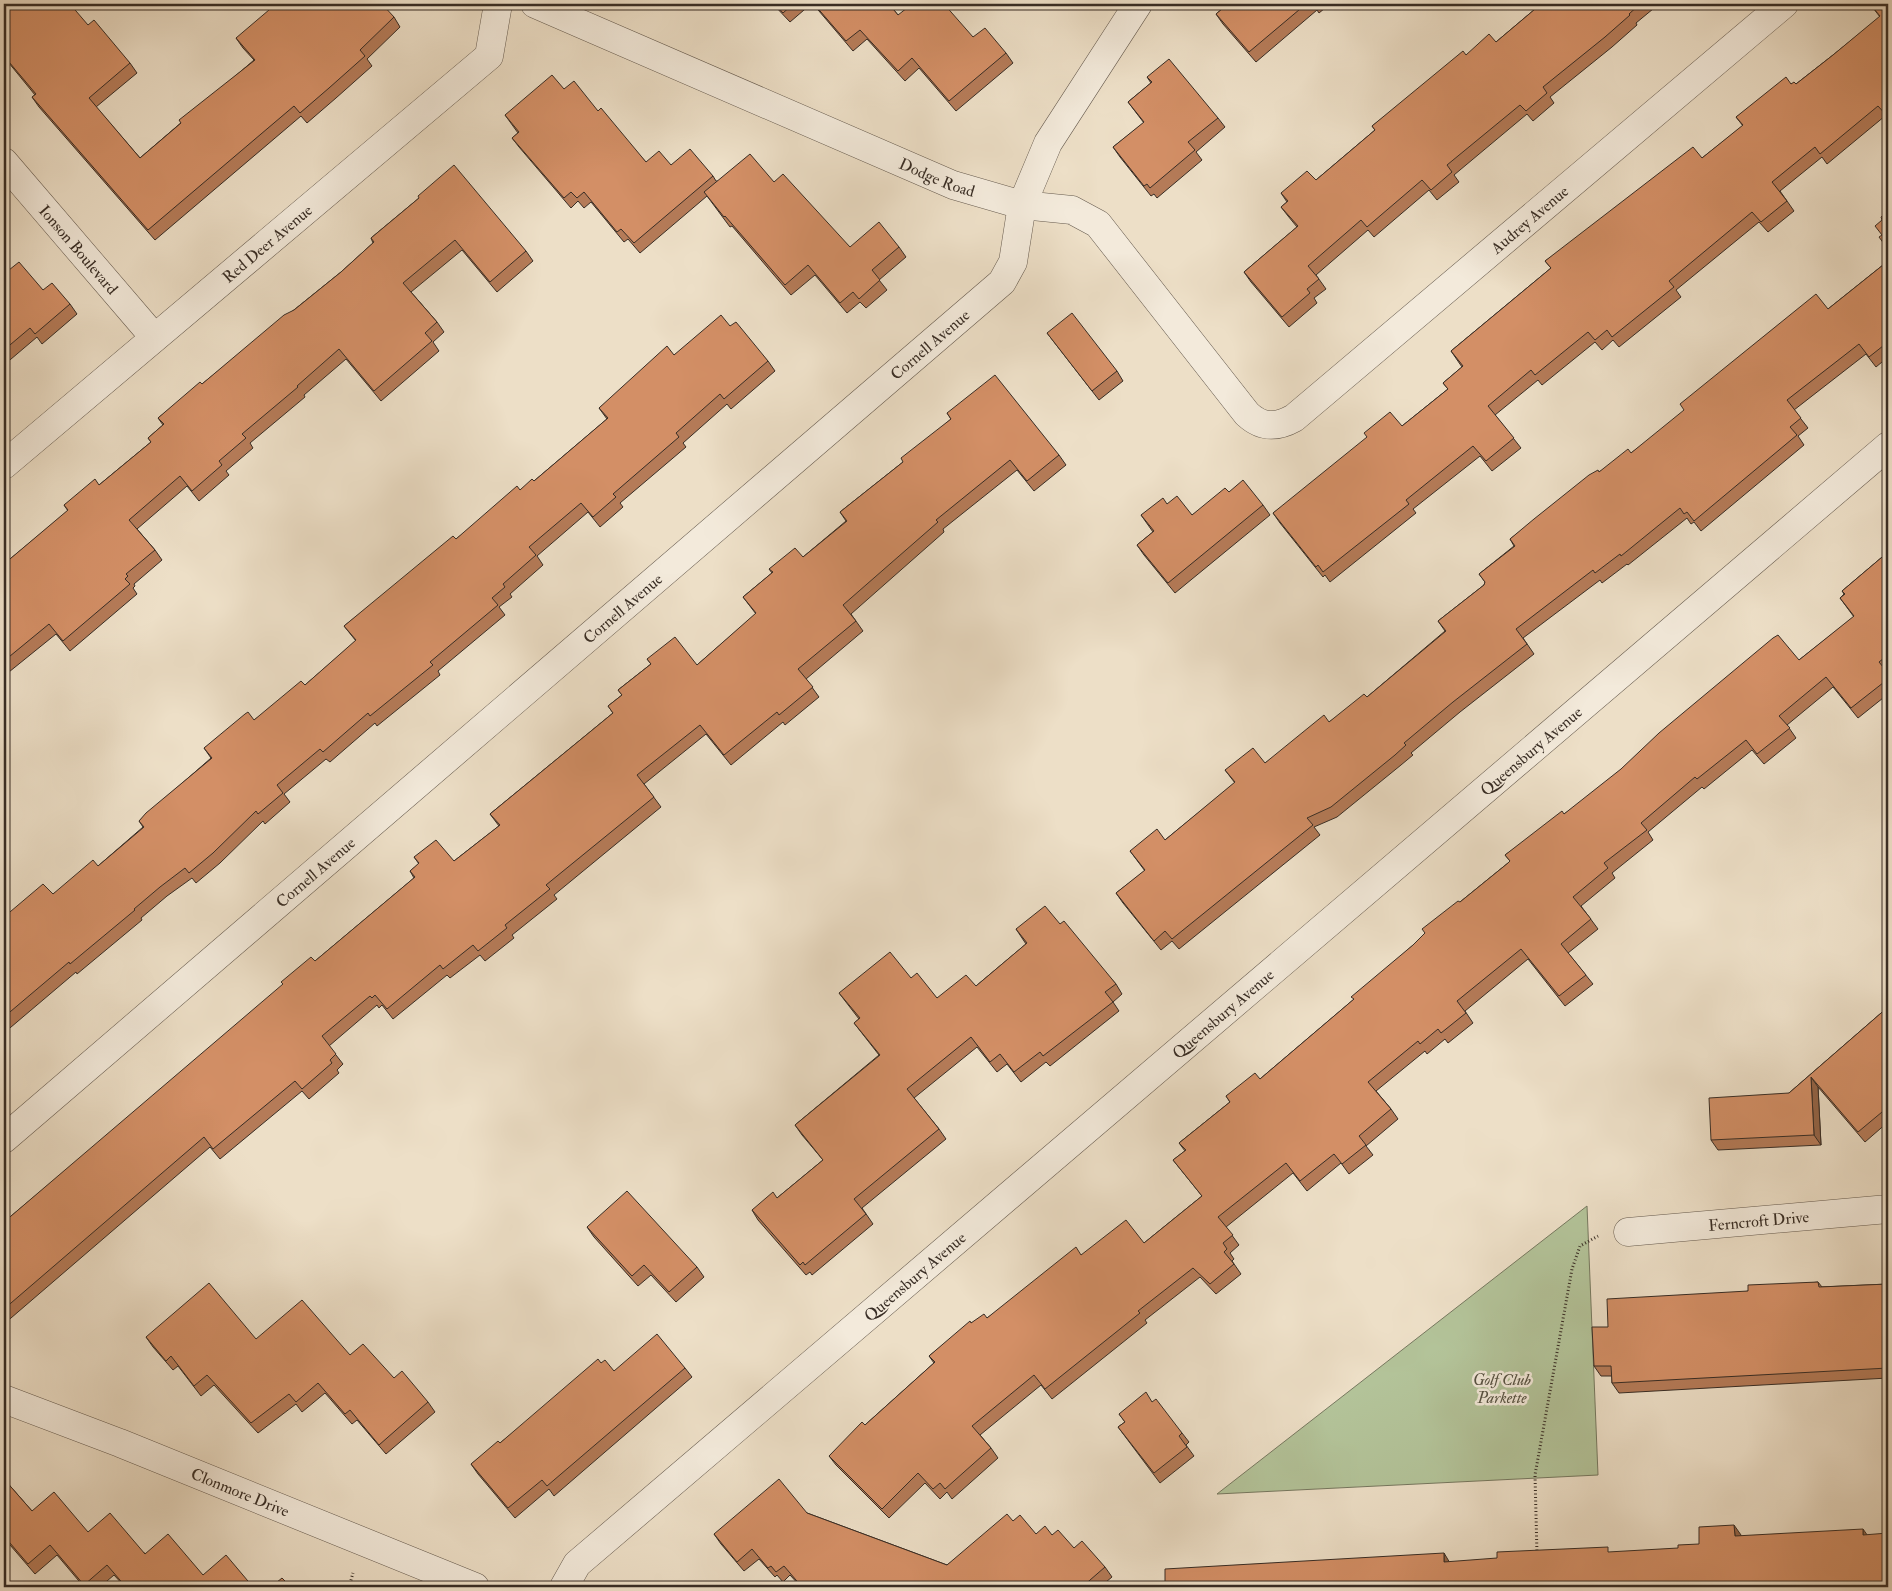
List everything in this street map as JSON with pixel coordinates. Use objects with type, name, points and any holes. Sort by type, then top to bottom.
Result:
[{"type":"street","name":"Red Deer Avenue","points":[[4,465],[489,56],[498,4]]},
{"type":"street","name":"Dodge Road","points":[[535,4],[953,185],[1022,205],[1072,210],[1098,224],[1247,414],[1256,423],[1268,426]]},
{"type":"street","name":"Cornell Avenue","points":[[4,1139],[1002,282],[1013,262],[1022,205],[1048,143],[1138,4]]},
{"type":"street","name":"Audrey Avenue","points":[[1268,426],[1281,425],[1294,418],[1784,4]]},
{"type":"street","name":"Ionson Boulevard","points":[[4,162],[154,337]]},
{"type":"street","name":"Queensbury Avenue","points":[[564,1587],[577,1564],[1888,446]]},
{"type":"street","name":"Ferncroft Drive","points":[[1628,1232],[1888,1209]]},
{"type":"street","name":"Clonmore Drive","points":[[4,1399],[475,1587]]},
{"type":"path","points":[[1537,1559],[1535,1476],[1575,1257],[1581,1244],[1594,1237],[1628,1232]]},
{"type":"path","points":[[349,1587],[353,1573]]},
{"type":"green space","name":"Golf Club Parkette","points":[[1587,1206],[1598,1475],[1217,1494]]},
{"type":"building","points":[[4,4],[70,4],[88,25],[94,20],[130,63],[89,98],[140,158],[181,123],[179,120],[255,60],[236,38],[276,4],[382,4],[394,17],[360,50],[365,56],[329,88],[300,113],[294,106],[148,230],[32,97],[36,94],[4,56]]},
{"type":"building","points":[[775,4],[793,4],[783,13]]},
{"type":"building","points":[[814,4],[889,4],[898,15],[912,4],[944,4],[973,37],[985,28],[1006,53],[949,101],[912,58],[898,71],[860,30],[846,41]]},
{"type":"building","points":[[1228,4],[1306,4],[1249,52],[1216,14]]},
{"type":"building","points":[[1541,4],[1640,4],[1605,37],[1543,87],[1547,93],[1526,111],[1520,105],[1447,165],[1452,172],[1431,190],[1422,180],[1367,227],[1361,220],[1308,266],[1319,279],[1307,289],[1310,293],[1282,317],[1244,272],[1298,226],[1281,207],[1288,201],[1281,193],[1307,171],[1316,180],[1375,130],[1372,126],[1463,51],[1466,55],[1489,34],[1496,42]]},
{"type":"building","points":[[1870,4],[1888,4],[1888,48],[1886,50],[1888,53],[1888,117],[1878,106],[1820,154],[1815,147],[1772,182],[1787,201],[1761,222],[1752,212],[1669,281],[1674,287],[1612,337],[1607,330],[1595,340],[1588,332],[1535,375],[1531,370],[1488,406],[1514,438],[1486,461],[1473,446],[1406,500],[1409,504],[1323,572],[1318,565],[1316,567],[1273,513],[1367,437],[1364,433],[1390,412],[1402,426],[1448,389],[1443,383],[1463,366],[1451,351],[1551,268],[1545,261],[1693,147],[1702,158],[1743,125],[1736,117],[1786,77],[1791,84],[1794,82],[1796,84],[1833,55],[1880,16]]},
{"type":"building","points":[[1169,59],[1218,118],[1188,142],[1195,150],[1150,188],[1147,184],[1144,186],[1113,147],[1144,122],[1128,102],[1152,82],[1147,77]]},
{"type":"building","points":[[552,75],[564,89],[574,81],[598,111],[601,108],[646,162],[659,151],[671,165],[690,149],[713,176],[634,243],[621,229],[617,232],[584,192],[577,198],[571,192],[564,198],[512,138],[519,132],[505,115]]},
{"type":"building","points":[[750,154],[774,182],[783,174],[850,247],[879,222],[899,247],[872,270],[880,280],[859,299],[853,292],[840,303],[808,265],[785,285],[704,192]]},
{"type":"building","points":[[454,165],[526,251],[490,282],[455,240],[403,283],[437,322],[425,333],[432,341],[374,391],[339,349],[298,387],[242,434],[246,438],[219,461],[222,465],[192,491],[180,476],[129,520],[155,550],[126,574],[128,576],[125,579],[130,584],[63,641],[49,624],[4,661],[4,564],[68,510],[64,505],[95,479],[99,485],[151,442],[148,438],[164,424],[158,418],[200,382],[202,384],[284,315],[294,310],[341,272],[374,242],[371,238],[419,198],[418,196]]},
{"type":"building","points":[[1888,211],[1888,255],[1884,250],[1887,248],[1879,237],[1882,235],[1875,226]]},
{"type":"building","points":[[1888,261],[1888,342],[1869,357],[1859,344],[1787,400],[1801,418],[1790,427],[1797,435],[1694,521],[1687,512],[1684,514],[1680,508],[1621,556],[1620,554],[1595,573],[1593,570],[1516,629],[1527,644],[1453,702],[1404,743],[1406,745],[1395,755],[1331,807],[1307,818],[1313,825],[1172,939],[1165,931],[1154,941],[1116,893],[1145,870],[1130,851],[1157,829],[1165,840],[1235,782],[1225,770],[1253,748],[1265,763],[1324,715],[1329,722],[1364,694],[1367,697],[1446,631],[1438,621],[1484,585],[1485,582],[1479,574],[1515,546],[1510,539],[1589,475],[1598,470],[1599,472],[1628,449],[1631,453],[1684,410],[1680,404],[1816,294],[1828,309]]},
{"type":"building","points":[[19,262],[43,290],[52,283],[70,304],[35,334],[30,328],[4,350],[4,274]]},
{"type":"building","points":[[1072,313],[1117,371],[1092,391],[1047,333]]},
{"type":"building","points":[[721,315],[730,326],[736,322],[768,361],[724,399],[720,394],[676,433],[679,437],[613,494],[616,497],[593,517],[581,503],[529,547],[536,555],[503,584],[505,587],[492,598],[498,605],[430,662],[433,665],[370,716],[368,713],[323,752],[320,749],[277,785],[283,793],[258,814],[256,811],[213,853],[189,873],[185,868],[160,887],[135,910],[4,1017],[4,917],[43,884],[53,894],[93,860],[98,866],[144,827],[139,821],[146,813],[212,758],[204,748],[248,712],[254,720],[301,681],[305,685],[356,640],[344,626],[453,536],[456,539],[517,486],[520,490],[532,479],[534,481],[608,418],[599,408],[667,346],[674,355]]},
{"type":"building","points":[[995,375],[1059,455],[1027,481],[1010,460],[936,520],[938,522],[843,605],[856,621],[798,669],[813,687],[779,715],[777,712],[724,755],[700,725],[637,775],[654,797],[546,885],[550,889],[505,925],[507,928],[478,951],[473,945],[443,969],[440,965],[387,1009],[375,995],[372,998],[370,996],[322,1036],[336,1054],[330,1060],[332,1063],[302,1089],[295,1081],[213,1149],[204,1137],[4,1309],[4,1222],[283,984],[281,982],[311,957],[315,961],[415,877],[410,871],[419,863],[414,857],[436,840],[454,861],[500,825],[490,814],[613,713],[608,706],[622,695],[618,690],[651,664],[647,659],[675,637],[697,665],[756,613],[743,597],[773,572],[769,569],[795,548],[803,557],[847,521],[840,512],[903,462],[901,458],[951,419],[947,413]]},
{"type":"building","points":[[1243,480],[1263,505],[1168,583],[1137,545],[1154,531],[1141,515],[1163,498],[1167,504],[1177,496],[1192,515],[1225,488],[1229,492]]},
{"type":"building","points":[[1888,552],[1888,655],[1879,662],[1888,673],[1888,679],[1851,708],[1826,677],[1779,716],[1790,728],[1757,754],[1746,740],[1697,779],[1695,777],[1641,823],[1647,830],[1604,863],[1608,868],[1573,897],[1591,919],[1561,944],[1586,975],[1559,996],[1521,949],[1457,1001],[1466,1013],[1441,1033],[1438,1029],[1420,1044],[1418,1041],[1368,1082],[1391,1109],[1359,1136],[1366,1145],[1342,1164],[1334,1154],[1300,1181],[1286,1163],[1218,1217],[1233,1235],[1223,1243],[1227,1249],[1224,1252],[1234,1264],[1210,1284],[1193,1268],[1138,1311],[1140,1313],[1045,1389],[1034,1375],[972,1426],[991,1448],[945,1489],[940,1483],[933,1489],[918,1473],[882,1509],[829,1456],[862,1422],[865,1425],[935,1362],[929,1356],[970,1321],[971,1323],[984,1314],[987,1318],[1076,1247],[1081,1255],[1126,1220],[1144,1243],[1202,1196],[1173,1160],[1186,1150],[1179,1143],[1230,1102],[1226,1096],[1255,1073],[1260,1079],[1354,999],[1351,997],[1413,945],[1425,933],[1422,929],[1458,901],[1460,902],[1508,863],[1510,861],[1505,855],[1562,811],[1564,814],[1621,769],[1659,733],[1773,638],[1778,635],[1799,660],[1854,616],[1840,598],[1845,594],[1842,591]]},
{"type":"building","points":[[1045,906],[1060,924],[1064,921],[1116,984],[1105,992],[1113,1002],[1043,1056],[1040,1052],[1014,1072],[1000,1054],[990,1062],[971,1037],[907,1089],[939,1129],[854,1199],[866,1214],[805,1265],[803,1262],[800,1265],[752,1210],[773,1192],[777,1198],[823,1160],[795,1125],[880,1055],[854,1023],[860,1018],[839,993],[890,952],[911,978],[917,973],[937,998],[966,975],[976,986],[1027,943],[1016,929]]},
{"type":"building","points":[[1888,1007],[1888,1107],[1858,1132],[1811,1077],[1814,1135],[1711,1140],[1709,1098],[1789,1093]]},
{"type":"building","points":[[627,1191],[697,1267],[669,1292],[644,1265],[632,1276],[587,1227]]},
{"type":"building","points":[[1818,1282],[1819,1287],[1888,1284],[1888,1368],[1612,1383],[1611,1366],[1594,1366],[1592,1327],[1608,1327],[1607,1299],[1748,1291],[1748,1285]]},
{"type":"building","points":[[209,1283],[256,1339],[302,1300],[350,1355],[363,1344],[394,1378],[402,1371],[428,1402],[379,1445],[350,1410],[345,1414],[318,1383],[296,1402],[289,1394],[251,1423],[207,1375],[194,1386],[171,1356],[166,1361],[146,1337]]},
{"type":"building","points":[[657,1334],[685,1368],[547,1486],[542,1480],[508,1508],[471,1464],[498,1441],[500,1443],[598,1359],[601,1363],[605,1360],[614,1371]]},
{"type":"building","points":[[1146,1392],[1152,1402],[1156,1399],[1182,1433],[1179,1436],[1187,1447],[1154,1473],[1118,1427],[1125,1422],[1119,1414]]},
{"type":"building","points":[[4,1479],[32,1511],[54,1492],[88,1532],[110,1513],[145,1554],[168,1534],[203,1575],[226,1555],[253,1587],[126,1587],[107,1565],[84,1585],[50,1545],[28,1564],[4,1536]]},
{"type":"building","points":[[779,1479],[807,1513],[947,1565],[1007,1514],[1013,1521],[1020,1515],[1036,1534],[1045,1526],[1052,1535],[1058,1530],[1074,1548],[1082,1541],[1105,1567],[1082,1587],[837,1587],[833,1582],[826,1587],[820,1587],[816,1583],[811,1587],[802,1587],[784,1566],[776,1572],[771,1566],[768,1568],[752,1549],[737,1562],[714,1534]]},
{"type":"building","points":[[1734,1525],[1735,1536],[1863,1529],[1863,1535],[1888,1533],[1888,1587],[1165,1587],[1165,1569],[1444,1553],[1444,1562],[1497,1558],[1497,1552],[1608,1547],[1608,1552],[1678,1548],[1678,1545],[1699,1544],[1699,1527]]},
{"type":"building","points":[[282,1578],[291,1587],[271,1587]]}]
